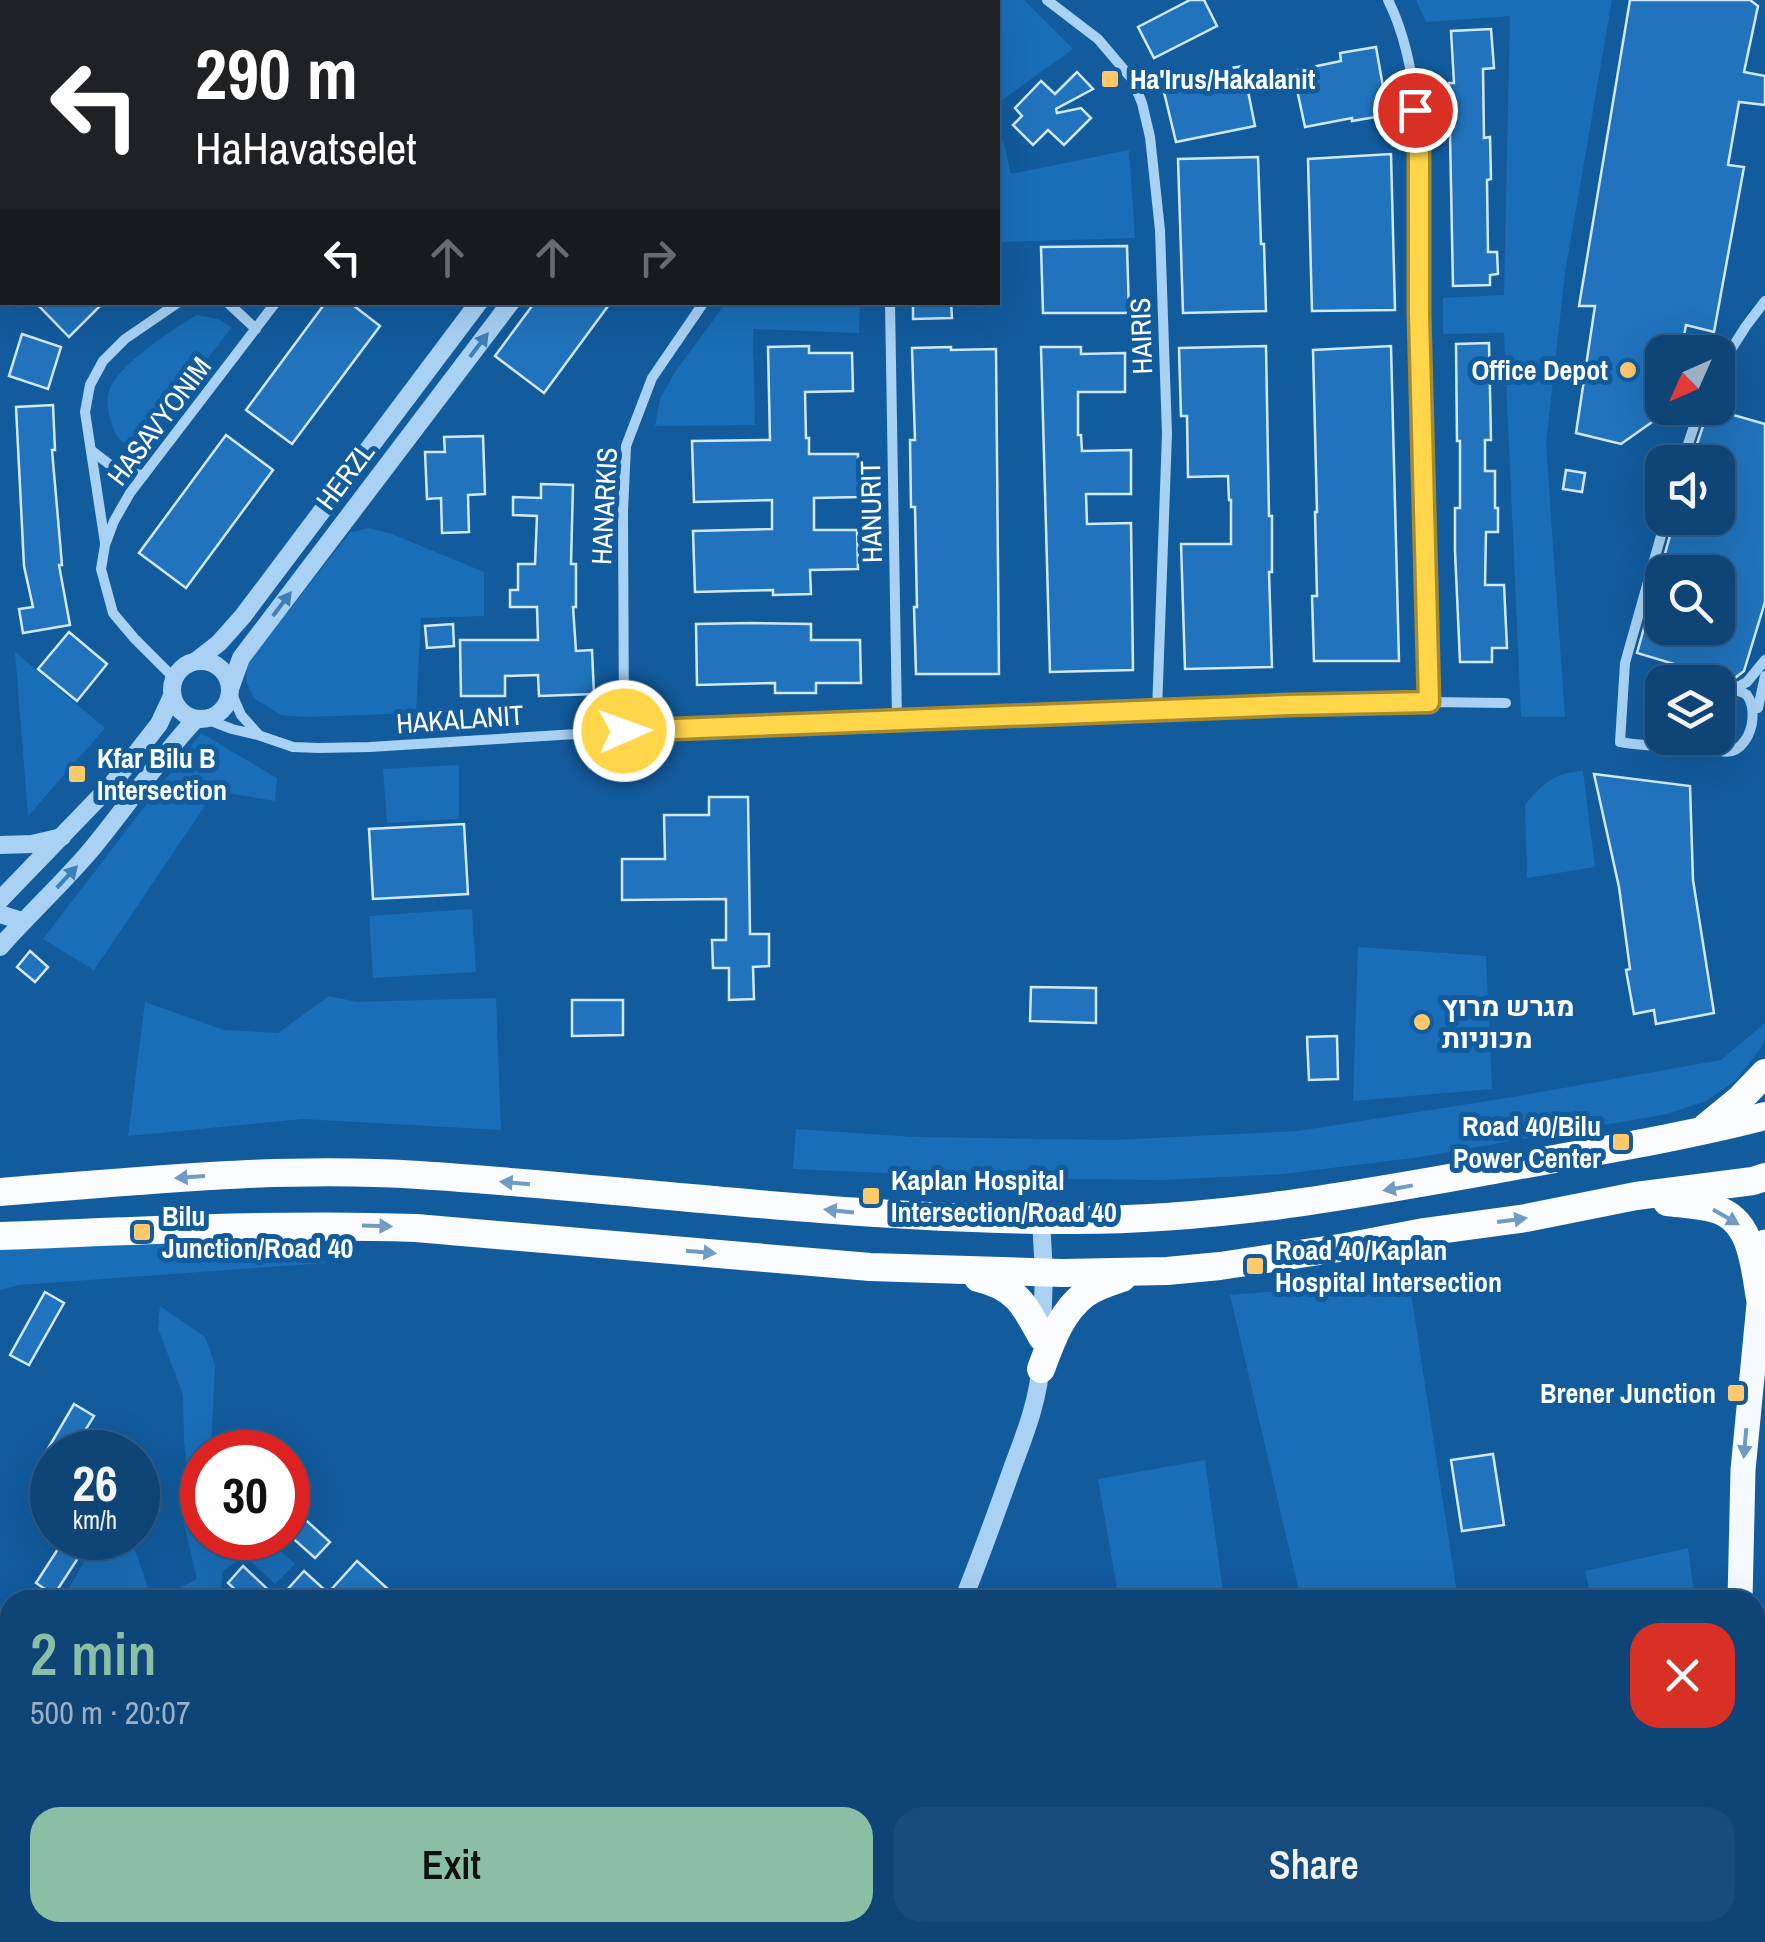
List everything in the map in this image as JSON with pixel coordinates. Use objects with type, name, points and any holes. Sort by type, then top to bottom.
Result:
[{"type":"highway","points":[[1700,1132],[1765,1073]]},
{"type":"highway","points":[[0,1192],[220,1175],[370,1173],[874,1214],[1041,1220],[1151,1218],[1341,1197],[1700,1132],[1765,1116]]},
{"type":"highway","points":[[0,1236],[369,1226],[870,1267],[1139,1272],[1296,1256],[1636,1196],[1765,1178]]},
{"type":"highway","points":[[0,1184],[57,1188]]},
{"type":"highway","points":[[1636,1196],[1719,1210],[1735,1221],[1744,1230],[1760,1298]]},
{"type":"highway","points":[[947,1271],[996,1283],[1013,1293],[1025,1305],[1042,1337]]},
{"type":"highway","points":[[1041,1369],[1058,1327],[1085,1294],[1139,1272]]},
{"type":"main road","points":[[1740,1590],[1743,1470],[1765,1242]]},
{"type":"street","name":"HAIRIS","points":[[1047,0],[1098,38],[1132,79],[1150,137],[1160,230],[1168,434],[1157,711]]},
{"type":"street","points":[[1388,0],[1405,43],[1419,140],[1419,313],[1429,702]]},
{"type":"street","points":[[1735,343],[1765,302]]},
{"type":"street","name":"HASAVYONIM","points":[[105,545],[85,412],[90,385],[103,361],[125,339],[175,305]]},
{"type":"street","points":[[230,305],[256,329]]},
{"type":"street","name":"HASAVYONIM","points":[[174,687],[113,613],[102,569],[105,545],[114,522],[143,476],[274,305]]},
{"type":"street","name":"HERZL","points":[[196,661],[243,616],[477,305]]},
{"type":"street","name":"HERZL","points":[[231,689],[241,658],[509,305]]},
{"type":"street","name":"HANARKIS","points":[[624,731],[622,511],[626,446],[652,378],[702,305]]},
{"type":"street","name":"HANURIT","points":[[890,305],[897,721]]},
{"type":"street","points":[[91,450],[109,464],[143,476]]},
{"type":"street","points":[[1645,744],[1620,742],[1625,663],[1661,535]]},
{"type":"street","points":[[1735,689],[1747,682],[1765,660]]},
{"type":"street","points":[[22,921],[3,892],[63,837],[143,746],[159,724],[182,668],[196,661],[214,664],[228,677],[241,714],[258,735]]},
{"type":"street","points":[[1758,708],[1765,676]]},
{"type":"street","points":[[174,687],[180,711],[201,719]]},
{"type":"street","points":[[0,947],[64,881],[178,738],[201,719],[224,710],[231,689]]},
{"type":"street","points":[[1735,690],[1752,699],[1761,718],[1760,729],[1748,746],[1735,751]]},
{"type":"street","name":"HAKALANIT","points":[[201,719],[293,746],[370,748],[624,731],[1289,705],[1506,703]]},
{"type":"street","points":[[0,845],[32,844],[63,837]]},
{"type":"street","points":[[0,914],[22,921]]},
{"type":"street","points":[[967,1590],[1025,1434],[1041,1369],[1041,1220]]},
{"type":"shaded area","points":[[1000,0],[1024,0],[1073,49],[1000,102]]},
{"type":"shaded area","points":[[1416,0],[1612,0],[1565,273],[1546,444],[1565,717],[1521,717],[1504,333],[1443,334],[1443,298],[1504,295],[1510,16],[1426,22]]},
{"type":"shaded area","points":[[1000,135],[1011,174],[1129,150],[1135,238],[1000,242]]},
{"type":"shaded area","points":[[725,305],[860,305],[859,333],[753,329],[755,425],[655,426],[660,399]]},
{"type":"shaded area","points":[[197,315],[218,319],[232,327],[141,444],[123,442],[109,416],[111,386],[138,356]]},
{"type":"shaded area","points":[[369,528],[484,572],[484,616],[421,618],[416,713],[281,715],[255,699],[246,682],[247,663],[350,533]]},
{"type":"shaded area","points":[[15,652],[105,728],[28,816]]},
{"type":"shaded area","points":[[201,733],[277,778],[275,801],[215,791],[94,970],[43,939]]},
{"type":"shaded area","points":[[459,765],[459,819],[387,823],[383,769]]},
{"type":"shaded area","points":[[1583,771],[1595,867],[1527,878],[1525,805],[1550,780]]},
{"type":"shaded area","points":[[472,909],[476,972],[373,978],[369,916]]},
{"type":"shaded area","name":"מגרש מרוץ מכוניות","points":[[1358,947],[1486,956],[1492,1089],[1353,1101]]},
{"type":"shaded area","points":[[329,996],[357,1002],[496,998],[501,1130],[302,1119],[128,1136],[145,1002],[224,1030],[278,1033]]},
{"type":"shaded area","points":[[1765,1023],[1761,1048],[1736,1080],[1706,1101],[1667,1114],[1420,1157],[1283,1174],[1163,1180],[793,1169],[796,1129],[914,1137],[1114,1140],[1298,1131],[1721,1060]]},
{"type":"shaded area","points":[[155,1240],[317,1244],[325,1263],[19,1285],[0,1290],[0,1250]]},
{"type":"shaded area","points":[[1409,1280],[1456,1590],[1299,1590],[1230,1295]]},
{"type":"shaded area","points":[[160,1306],[205,1337],[215,1365],[212,1430],[184,1430],[183,1395],[158,1328]]},
{"type":"shaded area","points":[[1205,1460],[1223,1590],[1117,1590],[1098,1479]]},
{"type":"shaded area","points":[[1688,1548],[1694,1590],[1590,1590],[1585,1571]]},
{"type":"shaded area","points":[[85,1560],[138,1560],[149,1590],[68,1590]]},
{"type":"shaded area","points":[[192,1560],[239,1560],[223,1571],[221,1590],[175,1590],[197,1579]]},
{"type":"shaded area","points":[[249,1560],[291,1560],[295,1564],[275,1584]]},
{"type":"building","points":[[1190,0],[1204,0],[1217,26],[1154,58],[1138,27]]},
{"type":"building","points":[[1630,0],[1750,0],[1758,6],[1744,72],[1765,76],[1765,105],[1739,102],[1728,165],[1744,167],[1714,332],[1686,325],[1684,335],[1645,335],[1648,425],[1621,444],[1576,433],[1595,306],[1579,306]]},
{"type":"building","points":[[1491,29],[1494,68],[1483,69],[1484,138],[1490,137],[1488,252],[1497,252],[1498,274],[1490,275],[1490,285],[1453,286],[1451,31]]},
{"type":"building","points":[[1376,47],[1388,115],[1305,127],[1293,71],[1341,61],[1340,53]]},
{"type":"building","points":[[1243,66],[1255,126],[1176,142],[1163,88],[1209,77],[1208,72]]},
{"type":"building","points":[[1077,72],[1093,89],[1056,109],[1057,113],[1081,108],[1091,118],[1064,145],[1048,130],[1033,145],[1013,125],[1022,116],[1015,108],[1041,81],[1055,94]]},
{"type":"building","points":[[1391,154],[1395,310],[1312,311],[1308,159]]},
{"type":"building","points":[[1258,157],[1266,311],[1183,313],[1178,159]]},
{"type":"building","points":[[1127,246],[1129,313],[1043,313],[1041,247]]},
{"type":"building","points":[[38,305],[101,305],[69,337]]},
{"type":"building","points":[[324,305],[353,305],[380,326],[292,444],[246,410]]},
{"type":"building","points":[[533,305],[609,305],[544,393],[495,356]]},
{"type":"building","points":[[913,305],[951,305],[952,318],[913,319]]},
{"type":"building","points":[[22,334],[61,347],[48,389],[9,376]]},
{"type":"building","points":[[1489,343],[1491,440],[1485,440],[1485,471],[1495,471],[1498,532],[1486,532],[1485,585],[1504,585],[1507,648],[1492,648],[1492,662],[1460,662],[1455,551],[1455,508],[1460,508],[1456,344]]},
{"type":"building","points":[[809,346],[809,353],[852,353],[853,391],[805,392],[806,438],[809,454],[858,454],[859,497],[814,498],[814,530],[857,530],[858,569],[810,570],[811,594],[773,595],[773,590],[695,592],[693,531],[772,529],[772,500],[694,502],[692,441],[770,440],[768,347]]},
{"type":"building","points":[[1266,346],[1272,667],[1185,669],[1181,544],[1231,544],[1231,500],[1228,476],[1188,477],[1187,416],[1181,416],[1179,348]]},
{"type":"building","points":[[1391,346],[1399,661],[1314,661],[1312,596],[1317,596],[1317,512],[1313,350]]},
{"type":"building","points":[[1041,347],[1081,347],[1081,354],[1125,353],[1125,392],[1078,392],[1078,435],[1082,451],[1131,450],[1131,494],[1086,494],[1087,524],[1131,523],[1133,670],[1050,672]]},
{"type":"building","points":[[912,348],[996,349],[999,674],[916,674],[915,507],[911,507],[910,440],[915,440]]},
{"type":"building","points":[[53,405],[59,565],[70,625],[23,633],[19,609],[33,607],[24,566],[16,407]]},
{"type":"building","points":[[1735,415],[1765,424],[1765,602],[1744,671],[1735,678],[1735,665],[1677,665],[1637,653],[1645,625],[1645,645],[1735,645],[1735,555],[1665,555],[1670,535],[1735,535],[1735,445],[1697,445],[1703,425],[1735,425]]},
{"type":"building","points":[[226,435],[273,470],[186,588],[139,553]]},
{"type":"building","points":[[483,436],[485,494],[468,495],[469,532],[442,533],[441,498],[427,499],[425,452],[445,452],[444,437]]},
{"type":"building","points":[[1566,470],[1585,473],[1582,492],[1563,489]]},
{"type":"building","points":[[541,484],[573,485],[571,564],[576,564],[576,651],[592,650],[594,694],[539,696],[538,675],[505,676],[505,696],[461,696],[460,640],[538,640],[537,607],[510,607],[510,590],[518,590],[518,564],[535,564],[537,516],[513,515],[513,497],[541,498]]},
{"type":"building","points":[[453,624],[454,646],[427,648],[425,626]]},
{"type":"building","points":[[696,624],[811,624],[811,640],[860,640],[861,683],[816,683],[816,693],[775,693],[775,683],[697,685]]},
{"type":"building","points":[[69,632],[107,664],[77,701],[38,669]]},
{"type":"building","points":[[1594,774],[1690,786],[1693,880],[1714,1013],[1656,1024],[1654,1010],[1634,1014],[1619,887]]},
{"type":"building","points":[[709,797],[748,797],[750,934],[769,934],[769,966],[753,967],[754,999],[729,1000],[729,968],[713,968],[712,940],[726,940],[726,899],[622,900],[622,859],[665,859],[664,815],[709,815]]},
{"type":"building","points":[[464,824],[468,894],[373,899],[369,829]]},
{"type":"building","points":[[30,951],[48,967],[35,982],[17,967]]},
{"type":"building","points":[[1031,987],[1096,988],[1096,1023],[1030,1021]]},
{"type":"building","points":[[572,1000],[623,1000],[623,1035],[572,1036]]},
{"type":"building","points":[[1337,1036],[1338,1079],[1309,1080],[1307,1037]]},
{"type":"building","points":[[45,1292],[64,1303],[29,1365],[10,1355]]},
{"type":"building","points":[[74,1404],[94,1416],[85,1430],[59,1430]]},
{"type":"building","points":[[1493,1454],[1504,1525],[1462,1531],[1451,1460]]},
{"type":"building","points":[[310,1524],[330,1542],[315,1558],[310,1554]]},
{"type":"building","points":[[51,1560],[77,1560],[57,1590],[46,1590],[36,1583]]},
{"type":"building","points":[[357,1561],[389,1590],[331,1590]]},
{"type":"building","points":[[243,1566],[268,1590],[235,1590],[228,1583]]},
{"type":"building","points":[[304,1571],[325,1590],[287,1590]]},
{"type":"place","name":"Ha'Irus/Hakalanit","points":[[1110,79]]},
{"type":"place","name":"Office Depot","points":[[1628,370]]},
{"type":"place","name":"Kfar Bilu B Intersection","points":[[77,774]]},
{"type":"place","name":"מגרש מרוץ מכוניות","points":[[1422,1022]]},
{"type":"place","name":"Road 40/Bilu Power Center","points":[[1621,1142]]},
{"type":"place","name":"Kaplan Hospital Intersection/Road 40","points":[[871,1196]]},
{"type":"place","name":"Bilu Junction/Road 40","points":[[142,1232]]},
{"type":"place","name":"Road 40/Kaplan Hospital Intersection","points":[[1255,1266]]},
{"type":"place","name":"Brener Junction","points":[[1736,1393]]},
{"type":"route","points":[[624,731],[1429,702],[1419,313],[1419,140],[1415,110]]}]
